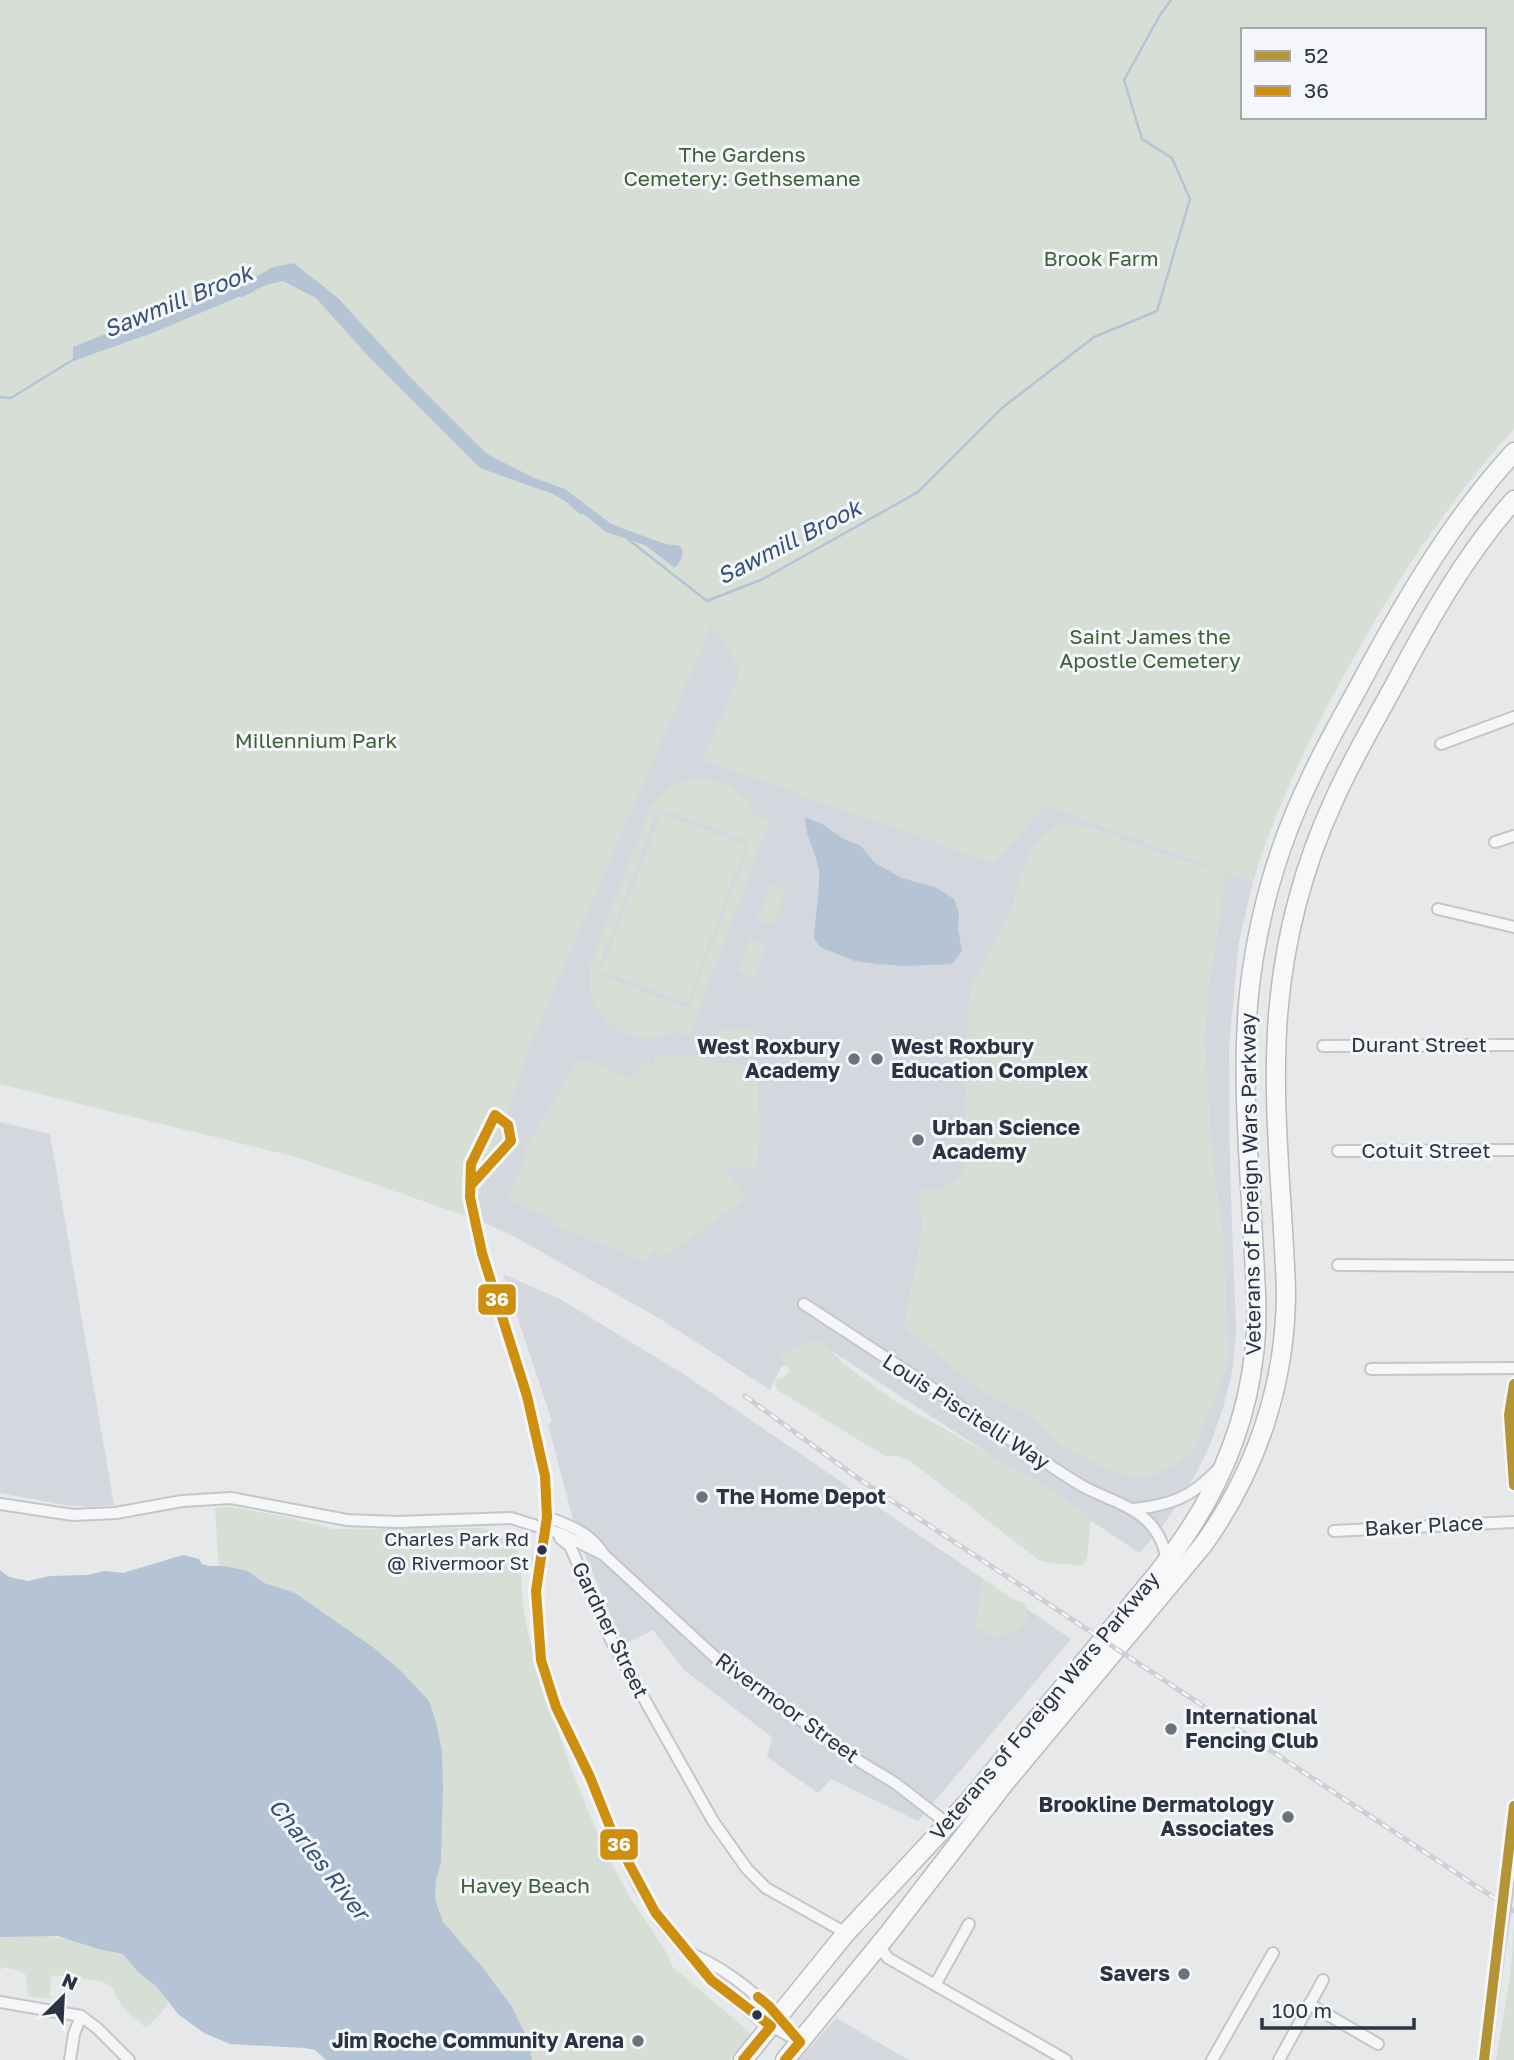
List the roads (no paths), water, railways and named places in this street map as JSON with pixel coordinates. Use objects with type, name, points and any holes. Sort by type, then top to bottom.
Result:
[{"type":"highway","name":"Veterans of Foreign Wars Parkway","points":[[743,2060],[846,1933],[947,1824],[1167,1562],[1202,1511],[1228,1458],[1247,1396],[1255,1341],[1245,1048],[1252,974],[1266,902],[1288,831],[1317,764],[1415,586],[1467,509],[1514,452]]},
{"type":"highway","name":"Veterans of Foreign Wars Parkway","points":[[785,2060],[1004,1784],[1203,1545],[1247,1472],[1272,1401],[1285,1328],[1286,1282],[1276,1070],[1281,988],[1296,906],[1319,836],[1341,785],[1437,608],[1477,546],[1514,500]]},
{"type":"highway","points":[[1248,1141],[1279,1140]]},
{"type":"street","points":[[1441,744],[1514,717]]},
{"type":"street","points":[[1495,842],[1514,836]]},
{"type":"street","points":[[1438,909],[1514,927]]},
{"type":"street","name":"Durant Street","points":[[1324,1046],[1514,1045]]},
{"type":"street","points":[[472,1184],[510,1141],[512,1133],[508,1124],[495,1115],[471,1164],[470,1197],[482,1253],[527,1396],[545,1476],[547,1517],[539,1560],[536,1605],[541,1660],[556,1707],[640,1888],[663,1924],[711,1980],[759,2019],[775,2022],[800,2042]]},
{"type":"street","name":"Cotuit Street","points":[[1338,1151],[1514,1150]]},
{"type":"street","points":[[1338,1265],[1514,1266]]},
{"type":"street","name":"Louis Piscitelli Way","points":[[804,1304],[1084,1487],[1134,1509],[1158,1533],[1164,1545],[1167,1562]]},
{"type":"street","points":[[1371,1369],[1514,1368]]},
{"type":"street","points":[[1514,1384],[1509,1415],[1514,1485]]},
{"type":"street","points":[[1134,1509],[1155,1507],[1183,1498],[1199,1488],[1228,1458]]},
{"type":"street","name":"Rivermoor Street","points":[[0,1504],[73,1515],[116,1513],[182,1501],[231,1498],[347,1520],[396,1522],[511,1518],[562,1534],[604,1555]]},
{"type":"street","name":"Rivermoor Street","points":[[547,1517],[575,1527],[597,1544],[604,1555],[728,1669],[895,1783],[947,1824]]},
{"type":"street","name":"Baker Place","points":[[1334,1531],[1514,1522]]},
{"type":"street","name":"Gardner Street","points":[[545,1530],[570,1546],[611,1640],[713,1821],[747,1869],[766,1888],[846,1933]]},
{"type":"street","points":[[1484,2060],[1514,1807]]},
{"type":"street","points":[[935,1985],[969,1924]]},
{"type":"street","points":[[878,1946],[887,1958],[1066,2060]]},
{"type":"street","points":[[689,1952],[722,1968],[769,2006],[775,2022]]},
{"type":"street","points":[[1212,2060],[1273,1953]]},
{"type":"street","points":[[1279,2060],[1323,1980]]},
{"type":"street","points":[[0,2002],[81,2016],[99,2029],[129,2060]]},
{"type":"street","points":[[1309,2004],[1378,2044]]},
{"type":"street","points":[[70,2060],[73,2039],[81,2016]]},
{"type":"water","points":[[294,263],[339,299],[412,379],[487,454],[534,478],[565,489],[611,524],[665,544],[680,546],[683,555],[675,568],[645,545],[606,532],[553,494],[480,468],[369,357],[316,298],[283,281],[269,284],[155,332],[73,361],[73,347],[193,303],[252,279],[273,267]]},
{"type":"water","points":[[806,817],[861,846],[875,863],[902,878],[937,888],[954,899],[959,914],[958,929],[962,951],[952,964],[878,964],[855,961],[820,947],[814,938],[819,871],[806,830]]},
{"type":"water","name":"Charles River","points":[[183,1555],[199,1559],[202,1564],[209,1566],[248,1571],[264,1583],[295,1593],[374,1648],[402,1672],[429,1701],[442,1751],[441,1862],[435,1899],[443,1922],[484,1969],[512,2007],[529,2042],[532,2060],[326,2060],[315,2050],[305,2048],[230,2044],[204,2033],[178,2014],[157,1987],[137,1971],[123,1954],[58,1936],[0,1937],[0,1570],[9,1577],[28,1581],[50,1576],[87,1575],[105,1571],[123,1573]]},
{"type":"waterway","name":"Sawmill Brook","points":[[629,540],[707,601],[763,579],[918,492],[1002,408],[1094,337],[1157,311],[1190,199],[1172,158],[1142,139],[1124,80],[1171,0]]},
{"type":"waterway","name":"Sawmill Brook","points":[[241,296],[254,290]]},
{"type":"waterway","name":"Sawmill Brook","points":[[0,397],[11,398],[74,359]]},
{"type":"waterway","name":"Sawmill Brook","points":[[570,504],[581,513]]},
{"type":"railway","points":[[745,1396],[859,1479],[1514,1911]]},
{"type":"place","name":"West Roxbury Academy","points":[[854,1059]]},
{"type":"place","name":"West Roxbury Education Complex","points":[[877,1059]]},
{"type":"place","name":"Urban Science Academy","points":[[918,1140]]},
{"type":"place","name":"The Home Depot","points":[[702,1497]]},
{"type":"place","name":"Charles Park Rd @ Rivermoor St","points":[[542,1550]]},
{"type":"place","name":"International Fencing Club","points":[[1171,1729]]},
{"type":"place","name":"Brookline Dermatology Associates","points":[[1288,1817]]},
{"type":"place","name":"Savers","points":[[1184,1974]]},
{"type":"place","name":"Jim Roche Community Arena","points":[[638,2041]]},
{"type":"park label","name":"The Gardens Cemetery: Gethsemane","points":[[742,167]]},
{"type":"park label","name":"Brook Farm","points":[[1101,259]]},
{"type":"park label","name":"Saint James the Apostle Cemetery","points":[[1150,649]]},
{"type":"park label","name":"Millennium Park","points":[[316,741]]},
{"type":"park label","name":"Havey Beach","points":[[525,1886]]}]
